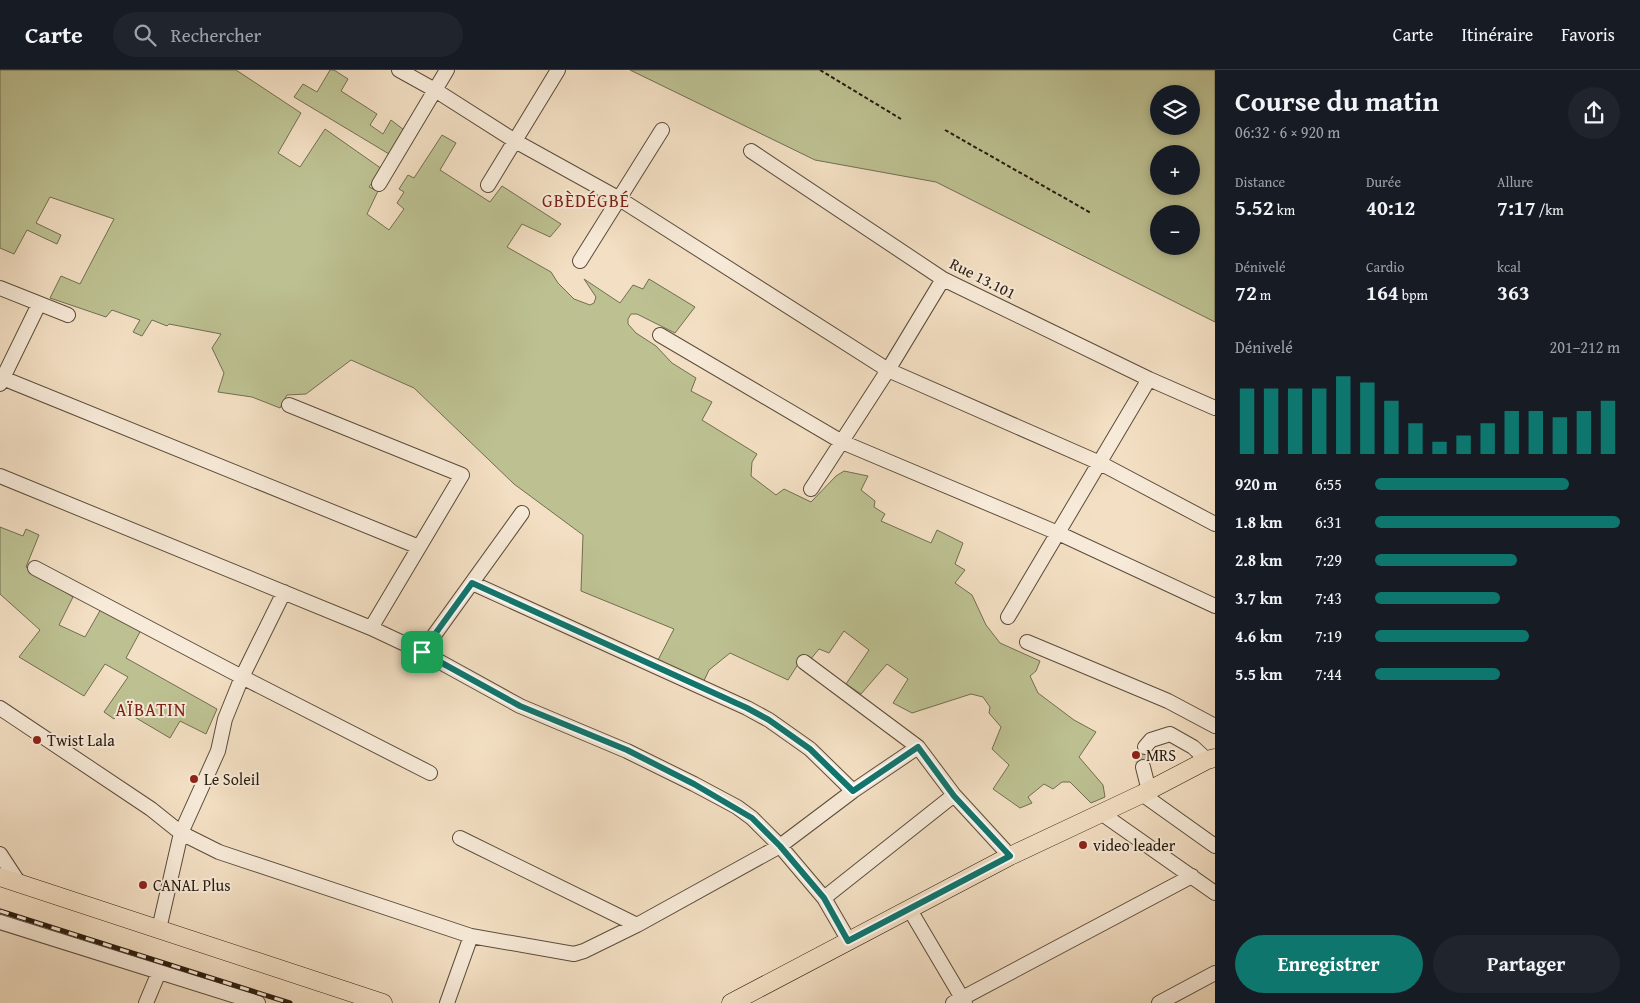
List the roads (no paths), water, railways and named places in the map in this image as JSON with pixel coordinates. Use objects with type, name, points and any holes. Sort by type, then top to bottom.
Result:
[{"type":"main road","points":[[732,1003],[1010,856],[1211,759]]},
{"type":"main road","points":[[0,877],[384,1003]]},
{"type":"street","points":[[400,70],[515,141],[618,198],[888,370],[1100,463],[1215,524]]},
{"type":"street","points":[[379,184],[447,70]]},
{"type":"street","points":[[488,185],[558,70]]},
{"type":"street","points":[[580,262],[662,130]]},
{"type":"street","name":"Rue 13.101","points":[[751,150],[943,279],[1149,379],[1215,408]]},
{"type":"street","points":[[811,489],[888,370],[943,279]]},
{"type":"street","points":[[0,288],[68,315]]},
{"type":"street","points":[[38,304],[1,380],[419,547]]},
{"type":"street","points":[[660,335],[842,442],[1058,533],[1215,606]]},
{"type":"street","points":[[1008,617],[1149,379]]},
{"type":"street","points":[[289,405],[462,475],[371,628]]},
{"type":"street","points":[[0,476],[371,628],[422,652],[520,706],[627,750],[694,784],[752,818],[780,846],[824,898],[848,941]]},
{"type":"street","points":[[422,652],[522,513]]},
{"type":"street","points":[[34,568],[242,677],[430,772]]},
{"type":"street","points":[[472,583],[747,708],[769,720],[810,749],[853,791]]},
{"type":"street","points":[[159,929],[181,833],[218,751],[225,719],[242,677],[284,592]]},
{"type":"street","points":[[1027,642],[1168,701],[1215,726]]},
{"type":"street","points":[[804,662],[918,747],[954,796],[1010,856]]},
{"type":"street","points":[[0,708],[151,808],[181,833],[219,852],[471,936],[574,954],[584,952],[637,925],[780,846],[853,791],[918,747]]},
{"type":"street","points":[[1145,747],[1151,740],[1170,734],[1193,746],[1211,759]]},
{"type":"street","points":[[1143,767],[1146,792],[1215,846]]},
{"type":"street","points":[[824,898],[954,796]]},
{"type":"street","points":[[1101,813],[1215,893]]},
{"type":"street","points":[[460,838],[637,925]]},
{"type":"street","points":[[0,854],[19,883]]},
{"type":"street","points":[[910,910],[960,1001],[1192,876]]},
{"type":"street","points":[[0,922],[258,1003]]},
{"type":"street","points":[[447,1003],[471,936]]},
{"type":"street","points":[[146,1003],[159,972]]},
{"type":"street","points":[[1159,1003],[1215,973]]},
{"type":"tunnel","points":[[1143,767],[1142,757],[1145,747]]},
{"type":"railway","points":[[0,911],[290,1003]]},
{"type":"place","name":"Twist Lala","points":[[37,740]]},
{"type":"place","name":"MRS","points":[[1136,755]]},
{"type":"place","name":"Le Soleil","points":[[194,779]]},
{"type":"place","name":"video leader","points":[[1083,845]]},
{"type":"place","name":"CANAL Plus","points":[[143,885]]},
{"type":"district","name":"GBÈDÉGBÉ","points":[[586,200]]},
{"type":"district","name":"AÏBATIN","points":[[151,709]]}]
